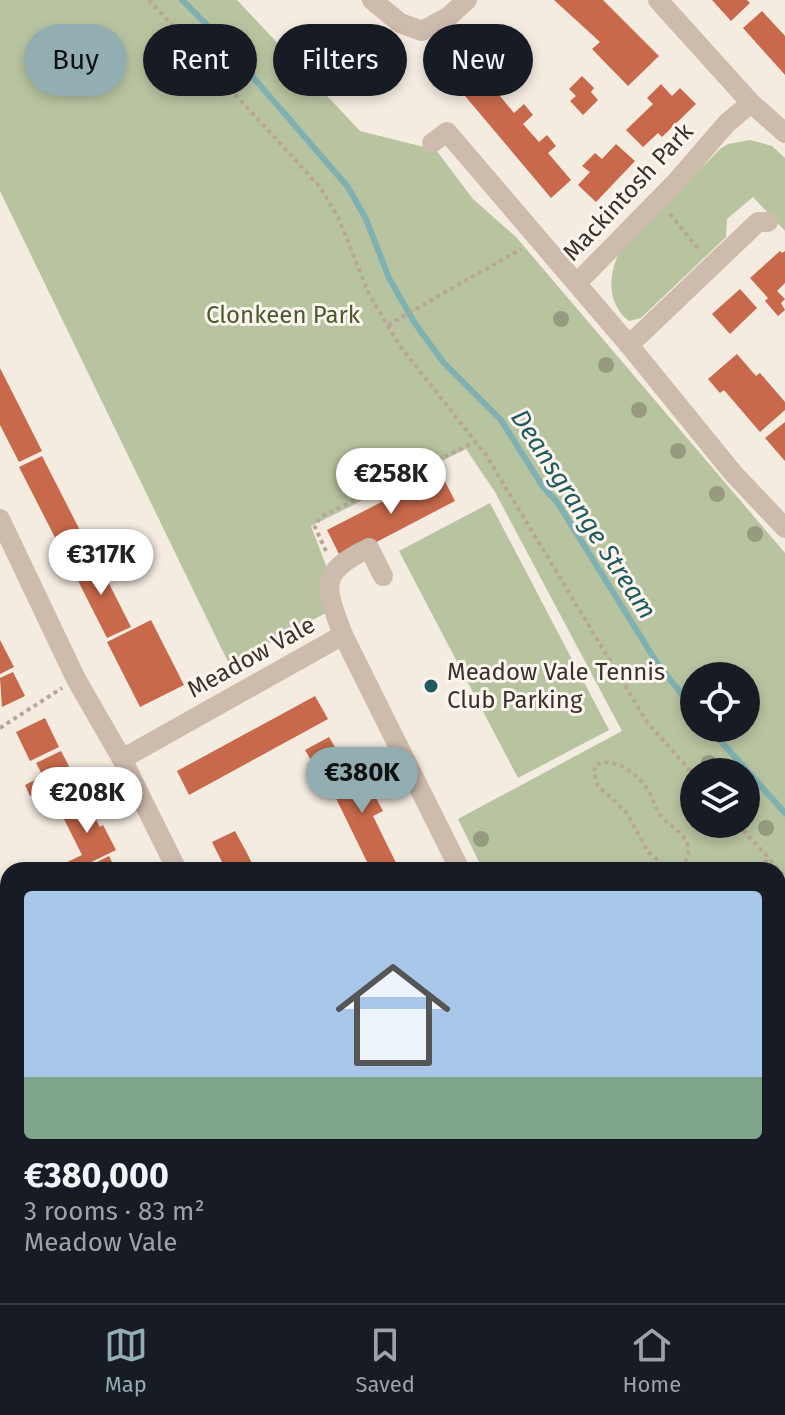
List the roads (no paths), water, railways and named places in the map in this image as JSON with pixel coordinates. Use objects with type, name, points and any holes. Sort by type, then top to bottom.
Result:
[{"type":"street","points":[[372,0],[400,23],[422,31],[448,17],[467,0]]},
{"type":"street","points":[[658,0],[751,103],[785,133]]},
{"type":"street","name":"Mackintosh Park","points":[[577,283],[659,200],[727,123],[751,103]]},
{"type":"street","name":"Mackintosh Park","points":[[432,143],[447,132],[577,283],[733,473],[785,528]]},
{"type":"street","points":[[629,345],[758,222],[768,222]]},
{"type":"street","points":[[0,519],[76,679],[122,759],[173,862]]},
{"type":"street","points":[[343,635],[331,602],[330,584],[334,570],[369,548],[383,576]]},
{"type":"street","name":"Meadow Vale","points":[[122,759],[343,635],[456,862]]},
{"type":"waterway","name":"Deansgrange Stream","points":[[182,0],[214,32],[348,187],[366,219],[389,278],[414,322],[443,362],[501,420],[543,487],[557,502],[659,666],[680,692]]},
{"type":"waterway","name":"Deansgrange Stream","points":[[722,742],[785,813]]},
{"type":"place","name":"Meadow Vale Tennis Club Parking","points":[[431,686]]},
{"type":"park label","name":"Clonkeen Park","points":[[283,315]]}]
